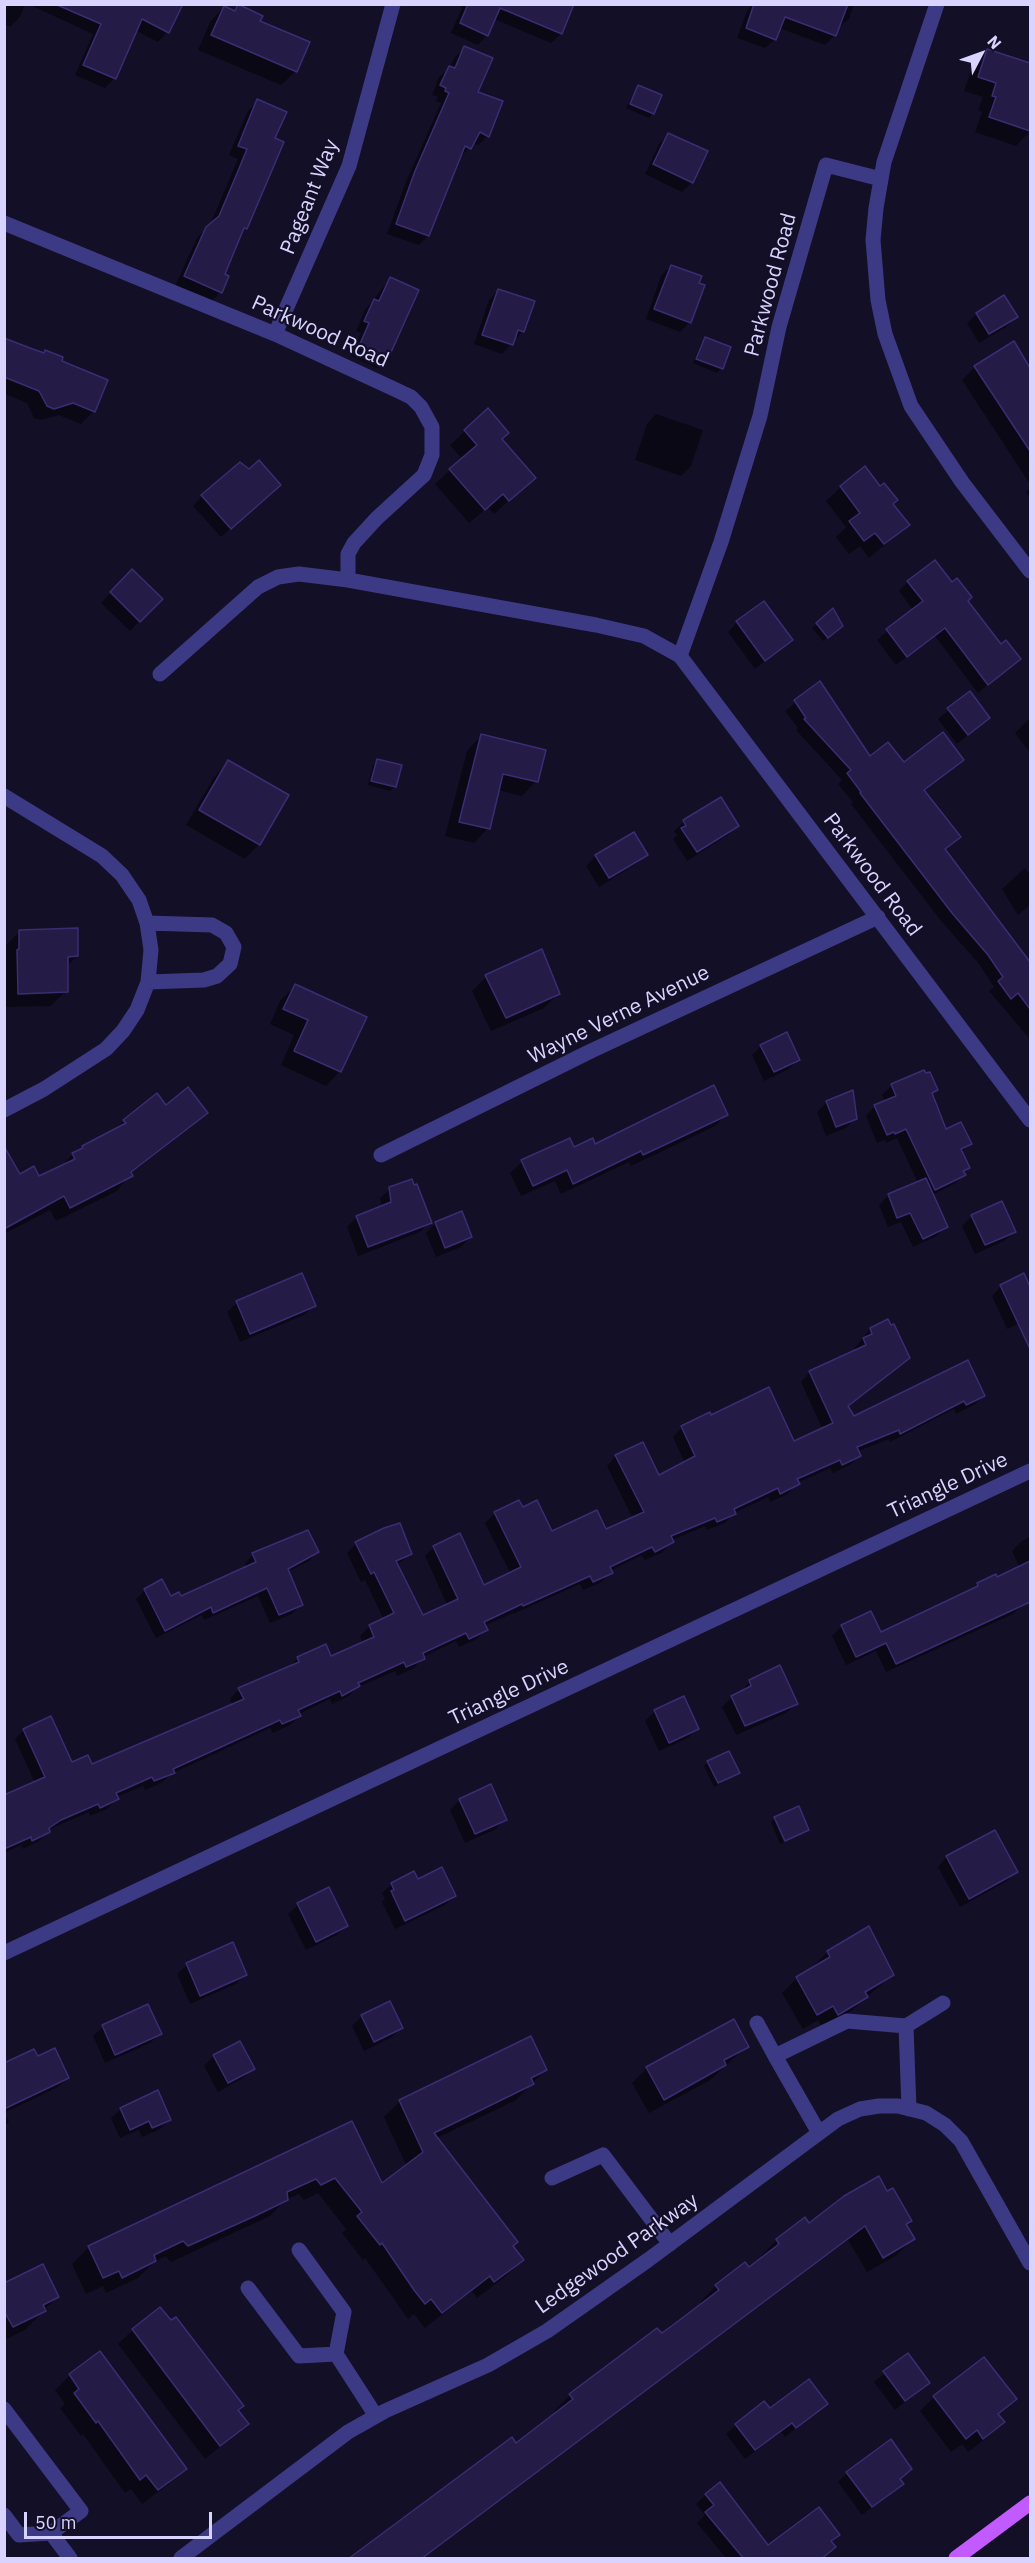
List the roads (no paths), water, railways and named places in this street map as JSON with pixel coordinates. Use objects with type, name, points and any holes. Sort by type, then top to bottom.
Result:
[{"type":"main road","points":[[956,2559],[1030,2503]]},
{"type":"street","name":"Pageant Way","points":[[274,334],[349,166],[393,4]]},
{"type":"street","points":[[937,4],[901,107],[881,178],[873,240],[878,300],[897,375],[911,406],[932,440],[1030,571]]},
{"type":"street","name":"Parkwood Road","points":[[680,656],[721,542],[760,416],[779,327],[826,165],[881,178]]},
{"type":"street","name":"Parkwood Road","points":[[4,223],[274,334],[411,398],[421,407],[432,427],[432,456],[424,475],[377,518],[354,543],[348,554],[348,580]]},
{"type":"street","name":"Parkwood Road","points":[[160,674],[258,587],[278,577],[299,574],[348,580],[596,625],[644,636],[680,656],[1030,1120]]},
{"type":"street","points":[[4,796],[102,856],[122,875],[139,900],[147,923],[151,950],[148,982],[137,1010],[123,1031],[106,1049],[44,1089],[4,1110]]},
{"type":"street","name":"Wayne Verne Avenue","points":[[381,1155],[634,1031],[878,917]]},
{"type":"street","points":[[147,923],[212,925],[226,933],[234,947],[230,964],[217,976],[204,980],[148,982]]},
{"type":"street","name":"Triangle Drive","points":[[4,1953],[1030,1471]]},
{"type":"street","points":[[776,2056],[847,2021],[906,2026],[943,2003]]},
{"type":"street","points":[[757,2023],[819,2133]]},
{"type":"street","points":[[906,2026],[909,2109]]},
{"type":"street","name":"Ledgewood Parkway","points":[[181,2559],[348,2432],[376,2416],[488,2365],[527,2342],[670,2244],[838,2119],[860,2109],[879,2106],[909,2109],[926,2113],[945,2125],[961,2141],[1030,2263]]},
{"type":"street","points":[[552,2178],[603,2155],[670,2244]]},
{"type":"street","points":[[299,2250],[344,2312],[336,2354],[376,2416]]},
{"type":"street","points":[[248,2288],[299,2356],[336,2354]]},
{"type":"street","points":[[4,2409],[81,2511],[51,2533],[20,2535],[4,2515]]},
{"type":"street","points":[[51,2533],[70,2559]]}]
